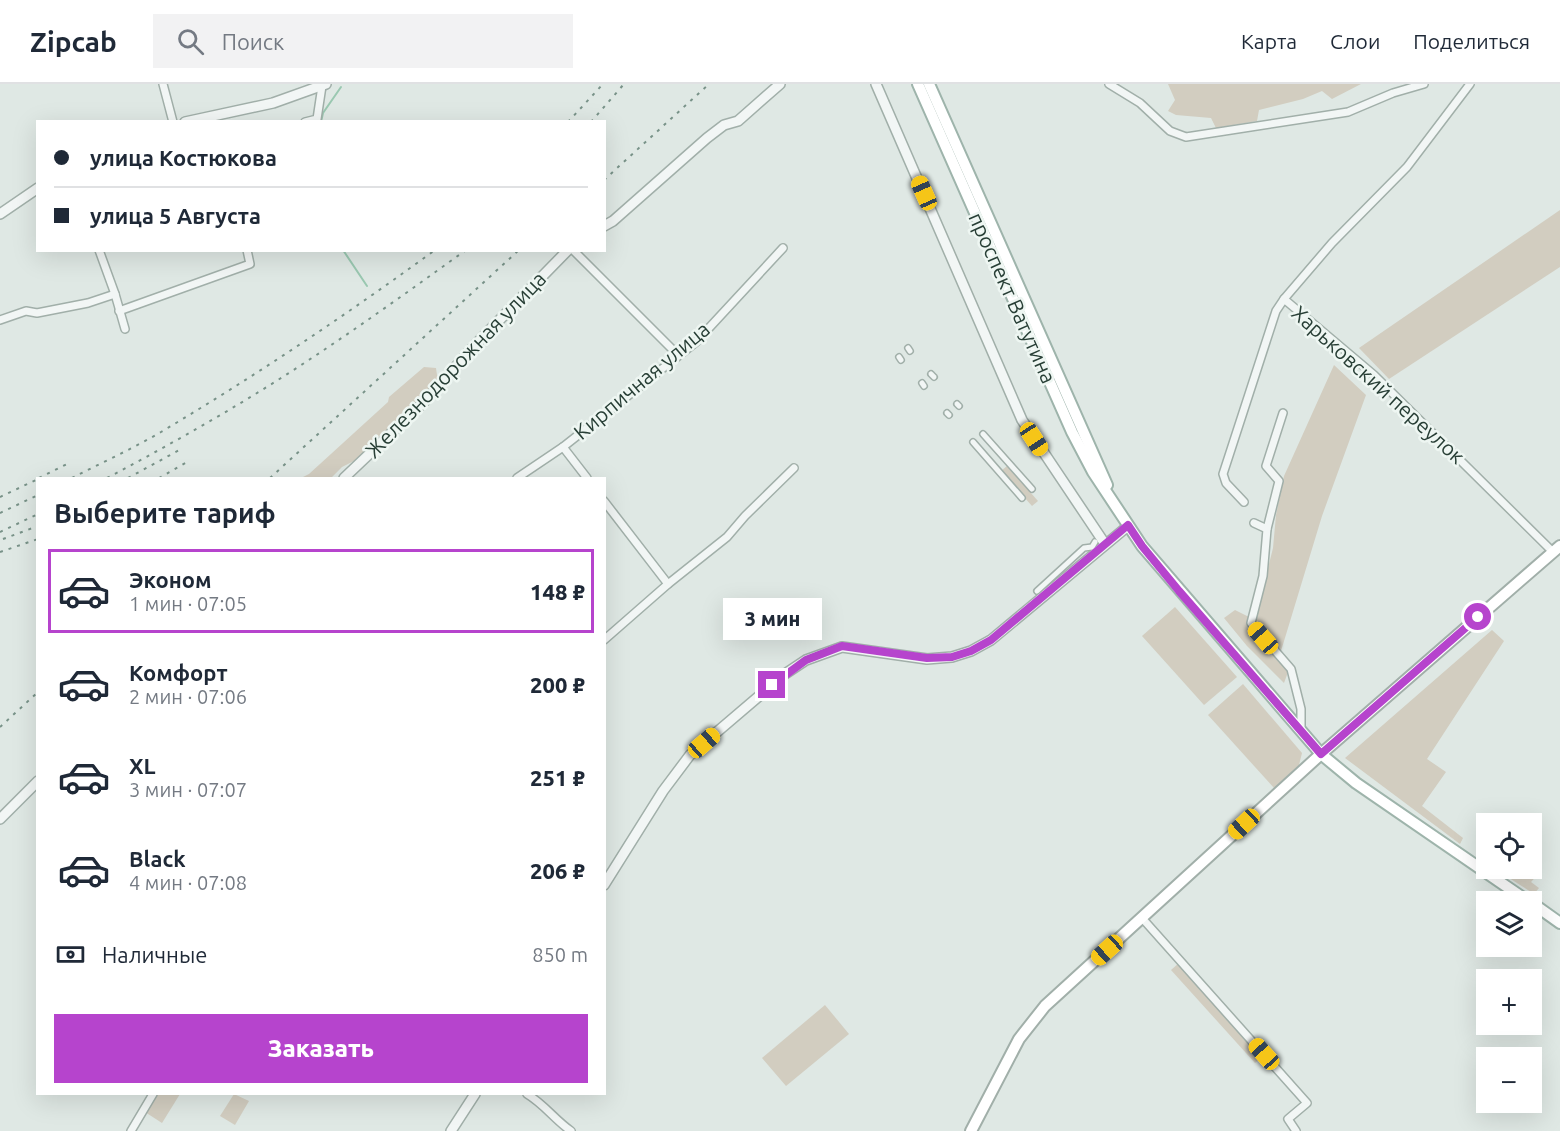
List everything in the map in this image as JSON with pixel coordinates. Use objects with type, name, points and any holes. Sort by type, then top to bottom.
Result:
[{"type":"main road","name":"проспект Ватутина","points":[[918,84],[1072,432],[1092,472],[1142,546],[1321,754],[1356,783],[1514,891]]},
{"type":"main road","name":"проспект Ватутина","points":[[930,84],[1116,507]]},
{"type":"main road","points":[[971,1131],[988,1095],[1027,1027],[1045,1006],[1321,754],[1556,549]]},
{"type":"main road","name":"проспект Ватутина","points":[[1542,910],[1560,923]]},
{"type":"street","points":[[163,84],[172,120]]},
{"type":"street","points":[[606,225],[707,138],[724,125],[738,121],[780,84]]},
{"type":"street","points":[[876,84],[1022,420],[1096,545]]},
{"type":"street","points":[[1109,84],[1140,104],[1170,131],[1186,137],[1348,112],[1393,93],[1424,84]]},
{"type":"street","points":[[1284,298],[1332,243],[1407,167],[1470,84]]},
{"type":"street","points":[[216,119],[273,104],[324,85]]},
{"type":"street","points":[[313,120],[317,119],[324,85]]},
{"type":"street","points":[[0,214],[36,189]]},
{"type":"street","name":"Кирпичная улица","points":[[518,477],[563,447],[696,342],[783,248]]},
{"type":"street","points":[[100,252],[116,294],[125,329]]},
{"type":"street","points":[[119,311],[250,264],[247,252]]},
{"type":"street","name":"Железнодорожная улица","points":[[345,477],[427,399],[476,344],[566,252]]},
{"type":"street","points":[[575,252],[678,355]]},
{"type":"street","points":[[0,320],[26,311],[37,314],[88,303],[116,294]]},
{"type":"street","name":"Харьковский переулок","points":[[1244,502],[1226,483],[1223,474],[1276,311],[1284,298],[1374,375],[1556,549]]},
{"type":"street","points":[[1283,413],[1266,466],[1279,481],[1267,529],[1263,576],[1251,623],[1291,669],[1301,709],[1301,731]]},
{"type":"street","points":[[983,434],[1032,489]]},
{"type":"street","points":[[973,442],[1022,498]]},
{"type":"street","points":[[563,447],[586,477]]},
{"type":"street","points":[[606,638],[668,584],[727,537],[794,468]]},
{"type":"street","points":[[606,504],[668,584]]},
{"type":"street","points":[[1254,524],[1267,529]]},
{"type":"street","points":[[606,882],[663,791],[690,755],[785,674],[806,660],[842,646],[927,658],[952,657],[971,651],[991,640],[1096,545],[1128,525]]},
{"type":"street","points":[[1037,591],[1082,546],[1096,545]]},
{"type":"street","points":[[0,819],[36,784]]},
{"type":"street","points":[[1142,918],[1307,1103],[1288,1119],[1296,1131]]},
{"type":"street","points":[[131,1131],[152,1095]]},
{"type":"street","points":[[451,1131],[474,1095]]},
{"type":"street","points":[[529,1095],[540,1102],[571,1131]]},
{"type":"shaded area","points":[[1168,84],[1361,84],[1332,99],[1322,91],[1303,99],[1259,110],[1257,121],[1216,128],[1211,118],[1176,115],[1168,111],[1175,100]]},
{"type":"shaded area","points":[[1560,210],[1560,267],[1389,379],[1359,348]]},
{"type":"shaded area","points":[[1334,365],[1366,395],[1322,516],[1281,651],[1291,664],[1284,683],[1247,646],[1224,618],[1235,610],[1255,620],[1273,548],[1276,515],[1284,476]]},
{"type":"shaded area","points":[[424,367],[436,368],[437,375],[443,377],[356,460],[342,467],[332,477],[303,477],[388,402],[389,397]]},
{"type":"shaded area","points":[[1007,466],[1038,501],[1032,506],[1001,471]]},
{"type":"shaded area","points":[[1175,607],[1237,677],[1204,705],[1142,636]]},
{"type":"shaded area","points":[[1492,630],[1504,641],[1427,759],[1446,772],[1422,806],[1463,838],[1460,844],[1345,758]]},
{"type":"shaded area","points":[[1243,684],[1302,753],[1299,765],[1274,788],[1208,715]]},
{"type":"shaded area","points":[[1511,879],[1534,879],[1531,882],[1539,888],[1536,891],[1529,891]]},
{"type":"shaded area","points":[[1179,963],[1263,1056],[1255,1063],[1171,970]]},
{"type":"shaded area","points":[[825,1005],[849,1034],[786,1086],[762,1058]]},
{"type":"shaded area","points":[[155,1095],[179,1095],[162,1123],[145,1112]]},
{"type":"shaded area","points":[[233,1095],[249,1101],[235,1125],[220,1116]]},
{"type":"waterway","points":[[321,120],[323,113],[341,87]]},
{"type":"waterway","points":[[344,252],[367,286]]},
{"type":"railway","points":[[570,120],[603,84]]},
{"type":"railway","points":[[593,120],[624,84]]},
{"type":"railway","points":[[606,178],[709,84]]},
{"type":"railway","points":[[74,477],[150,438],[231,389],[432,252]]},
{"type":"railway","points":[[109,477],[270,385],[345,336],[463,252]]},
{"type":"railway","points":[[271,477],[517,252]]},
{"type":"railway","points":[[130,477],[183,448]]},
{"type":"railway","points":[[161,477],[189,461]]},
{"type":"railway","points":[[41,477],[71,462]]},
{"type":"railway","points":[[0,497],[36,480]]},
{"type":"railway","points":[[0,513],[36,496]]},
{"type":"railway","points":[[0,532],[36,515]]},
{"type":"railway","points":[[3,539],[36,527]]},
{"type":"railway","points":[[0,552],[36,540]]},
{"type":"railway","points":[[0,727],[36,694]]},
{"type":"route","points":[[772,685],[806,660],[842,646],[927,658],[952,657],[971,651],[991,640],[1128,525],[1179,591],[1321,754],[1478,617]]}]
